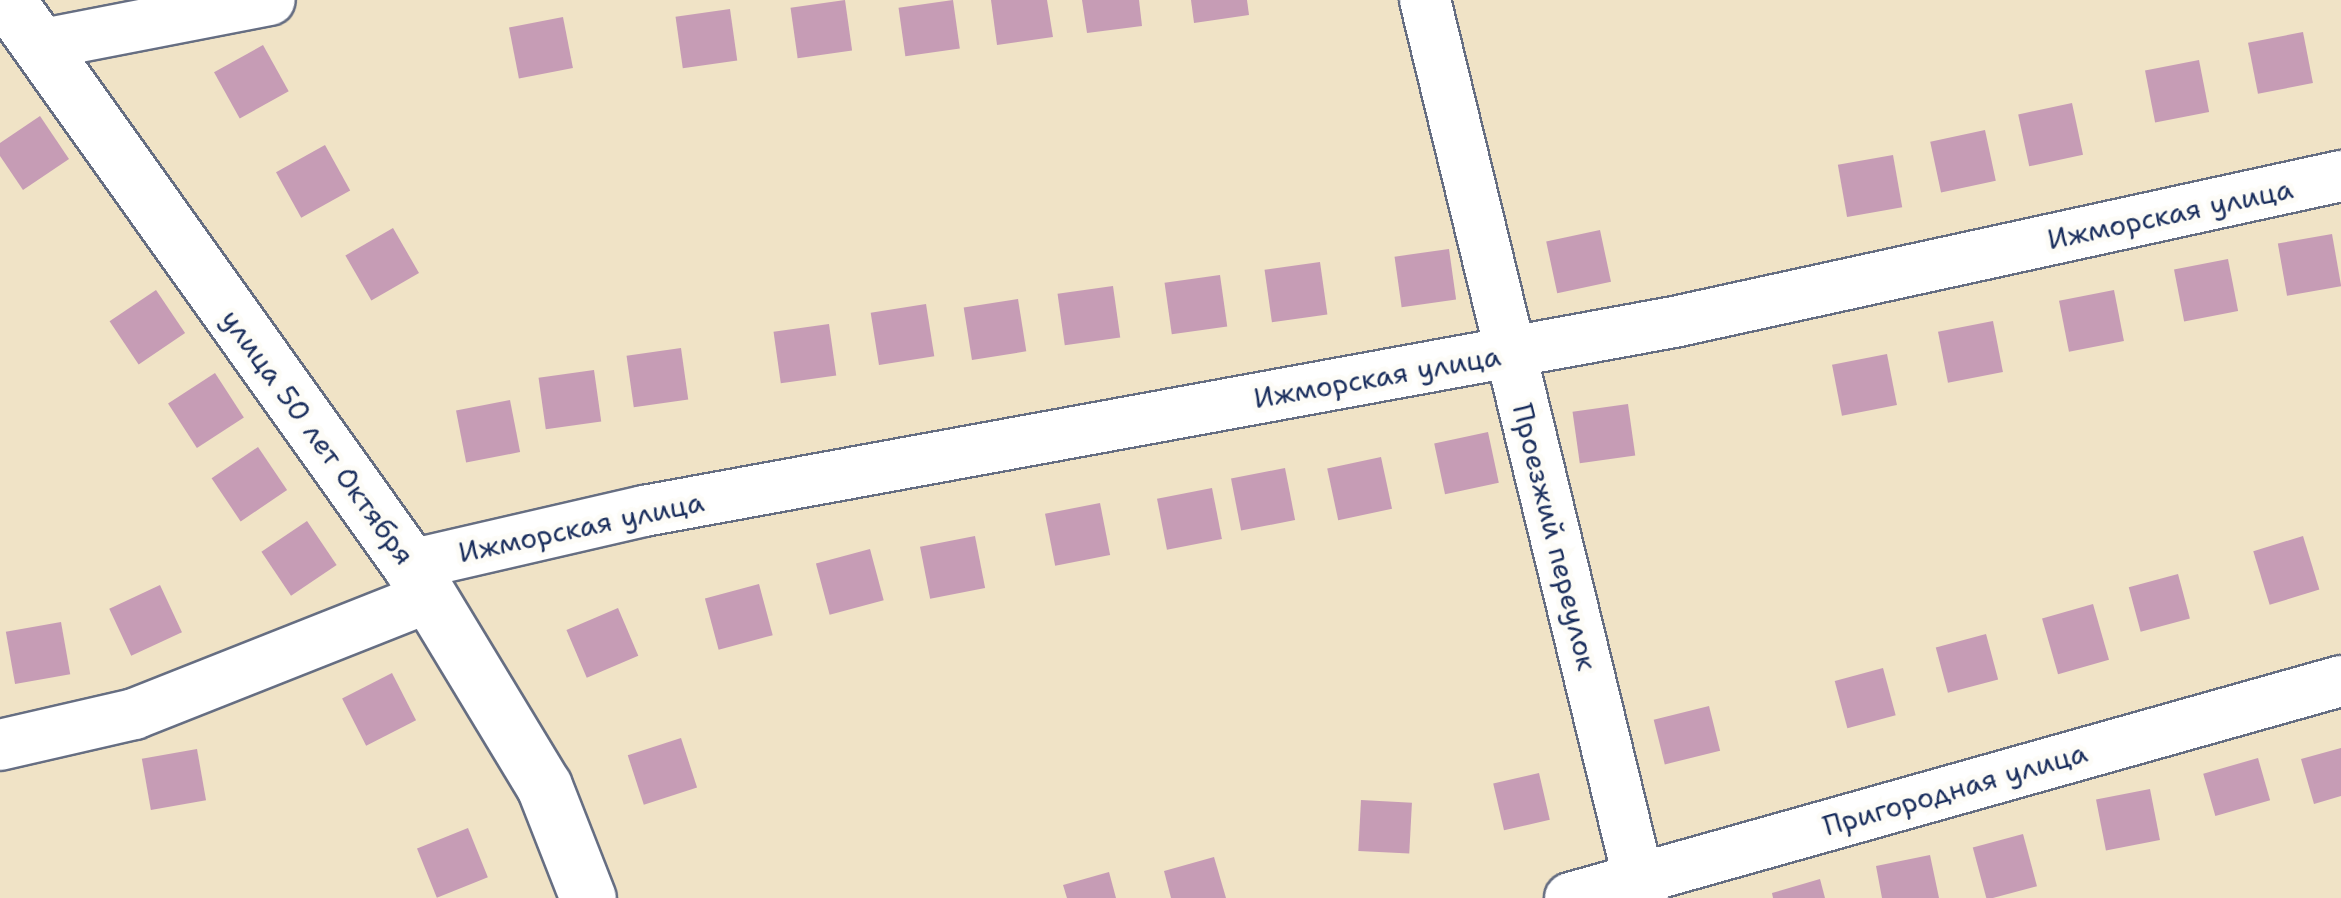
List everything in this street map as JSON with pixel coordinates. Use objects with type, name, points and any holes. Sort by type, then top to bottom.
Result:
[{"type":"main road","name":"улица 50 лет Октября","points":[[7,0],[420,581],[544,786],[588,898]]},
{"type":"street","points":[[38,45],[270,0]]},
{"type":"street","name":"Проезжий переулок","points":[[1425,0],[1640,888]]},
{"type":"street","name":"Ижморская улица","points":[[0,745],[134,714],[420,581],[644,511],[1510,352],[2341,176]]},
{"type":"street","name":"Пригородная улица","points":[[1570,898],[1640,888],[2341,681]]},
{"type":"building","points":[[845,0],[852,51],[798,58],[791,8]]},
{"type":"building","points":[[953,0],[960,49],[905,56],[899,8]]},
{"type":"building","points":[[991,0],[1047,0],[1053,37],[997,45]]},
{"type":"building","points":[[1082,0],[1139,0],[1142,26],[1087,33]]},
{"type":"building","points":[[1191,0],[1247,0],[1249,15],[1194,23]]},
{"type":"building","points":[[730,9],[737,60],[683,68],[676,17]]},
{"type":"building","points":[[563,17],[573,68],[519,79],[509,27]]},
{"type":"building","points":[[2303,32],[2313,83],[2258,94],[2248,43]]},
{"type":"building","points":[[263,45],[289,91],[240,119],[214,72]]},
{"type":"building","points":[[2199,60],[2209,112],[2155,123],[2145,70]]},
{"type":"building","points":[[2072,103],[2083,155],[2029,166],[2018,114]]},
{"type":"building","points":[[40,116],[69,159],[23,190],[0,156],[0,143]]},
{"type":"building","points":[[1985,130],[1996,181],[1941,193],[1930,142]]},
{"type":"building","points":[[325,145],[350,190],[301,218],[276,172]]},
{"type":"building","points":[[1893,155],[1902,207],[1847,217],[1838,165]]},
{"type":"building","points":[[393,228],[419,273],[371,301],[345,255]]},
{"type":"building","points":[[1600,230],[1611,282],[1557,293],[1546,241]]},
{"type":"building","points":[[2332,234],[2341,286],[2287,296],[2278,244]]},
{"type":"building","points":[[1449,249],[1456,300],[1402,307],[1395,257]]},
{"type":"building","points":[[2228,259],[2238,311],[2184,322],[2174,269]]},
{"type":"building","points":[[1320,262],[1327,314],[1272,322],[1265,270]]},
{"type":"building","points":[[1220,275],[1227,326],[1172,334],[1165,283]]},
{"type":"building","points":[[1113,286],[1120,337],[1065,345],[1058,294]]},
{"type":"building","points":[[156,290],[185,333],[139,364],[110,321]]},
{"type":"building","points":[[2114,290],[2124,341],[2069,352],[2059,301]]},
{"type":"building","points":[[1018,299],[1026,351],[972,360],[964,308]]},
{"type":"building","points":[[926,304],[934,356],[879,365],[871,313]]},
{"type":"building","points":[[1993,321],[2003,372],[1948,383],[1938,332]]},
{"type":"building","points":[[829,324],[836,375],[781,383],[774,332]]},
{"type":"building","points":[[681,348],[688,399],[634,407],[627,356]]},
{"type":"building","points":[[1887,354],[1897,405],[1842,416],[1832,365]]},
{"type":"building","points":[[594,370],[601,421],[546,429],[539,378]]},
{"type":"building","points":[[215,373],[244,417],[197,448],[168,403]]},
{"type":"building","points":[[510,400],[520,452],[466,463],[456,410]]},
{"type":"building","points":[[1628,404],[1635,455],[1580,463],[1573,412]]},
{"type":"building","points":[[1488,432],[1499,483],[1445,494],[1434,443]]},
{"type":"building","points":[[258,447],[287,490],[241,521],[212,478]]},
{"type":"building","points":[[1381,457],[1392,509],[1338,520],[1327,468]]},
{"type":"building","points":[[1285,468],[1295,520],[1241,531],[1231,478]]},
{"type":"building","points":[[1212,488],[1222,539],[1167,550],[1157,499]]},
{"type":"building","points":[[1100,503],[1110,555],[1055,566],[1045,514]]},
{"type":"building","points":[[307,521],[337,565],[291,596],[261,552]]},
{"type":"building","points":[[975,536],[985,588],[930,599],[920,547]]},
{"type":"building","points":[[2303,536],[2319,590],[2270,605],[2253,551]]},
{"type":"building","points":[[870,549],[884,600],[830,615],[816,563]]},
{"type":"building","points":[[2178,574],[2190,618],[2141,632],[2129,587]]},
{"type":"building","points":[[759,584],[773,635],[719,650],[705,598]]},
{"type":"building","points":[[160,585],[182,632],[131,656],[109,609]]},
{"type":"building","points":[[2093,604],[2109,660],[2058,674],[2042,619]]},
{"type":"building","points":[[618,608],[638,656],[587,678],[566,630]]},
{"type":"building","points":[[61,622],[70,674],[15,684],[6,632]]},
{"type":"building","points":[[1986,634],[1998,679],[1948,693],[1936,647]]},
{"type":"building","points":[[1883,668],[1896,715],[1847,728],[1835,681]]},
{"type":"building","points":[[392,673],[416,720],[366,746],[342,698]]},
{"type":"building","points":[[1709,706],[1720,751],[1665,764],[1654,720]]},
{"type":"building","points":[[681,738],[697,787],[644,805],[628,755]]},
{"type":"building","points":[[2341,748],[2341,796],[2314,804],[2301,759]]},
{"type":"building","points":[[197,749],[206,800],[151,810],[142,759]]},
{"type":"building","points":[[2258,758],[2270,800],[2215,816],[2203,774]]},
{"type":"building","points":[[1539,773],[1550,820],[1504,830],[1493,784]]},
{"type":"building","points":[[2150,789],[2160,840],[2106,851],[2096,799]]},
{"type":"building","points":[[1361,800],[1412,803],[1409,854],[1358,851]]},
{"type":"building","points":[[468,828],[488,877],[437,898],[417,849]]},
{"type":"building","points":[[2023,834],[2037,886],[1986,898],[1973,847]]},
{"type":"building","points":[[1930,855],[1939,898],[1882,898],[1876,866]]},
{"type":"building","points":[[1214,857],[1226,898],[1171,898],[1164,871]]},
{"type":"building","points":[[1109,872],[1116,898],[1067,898],[1063,885]]},
{"type":"building","points":[[1820,879],[1825,898],[1773,898],[1772,893]]}]
